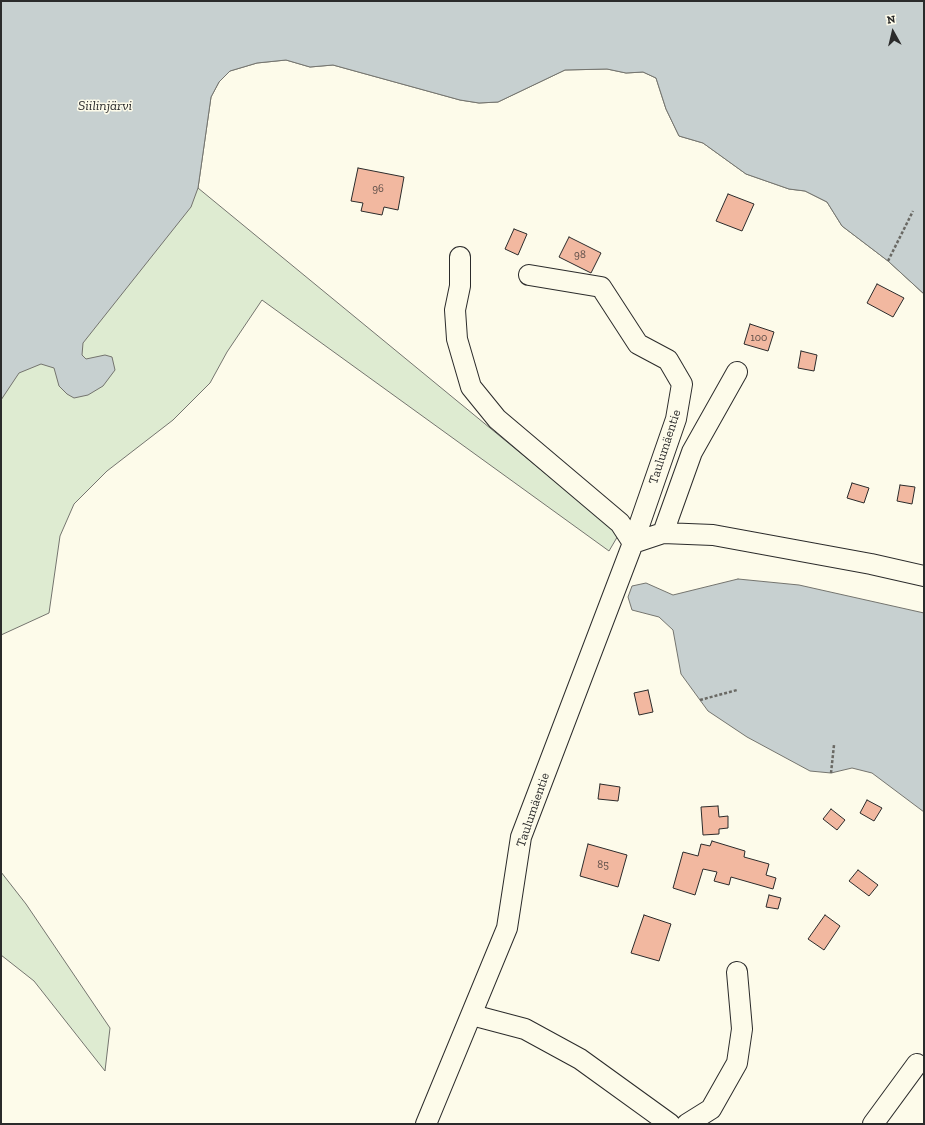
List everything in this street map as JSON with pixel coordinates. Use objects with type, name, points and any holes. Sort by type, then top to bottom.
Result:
[{"type":"street","points":[[460,257],[460,286],[455,310],[457,339],[471,387],[497,419],[620,523],[633,543],[663,533],[713,535],[924,576]]},
{"type":"street","name":"Taulumäentie","points":[[426,1124],[507,928],[521,837],[633,543],[676,419],[682,384],[668,360],[638,344],[602,288],[529,275]]},
{"type":"street","points":[[663,533],[692,452],[737,372]]},
{"type":"street","points":[[687,1124],[711,1109],[737,1063],[742,1029],[737,972]]},
{"type":"street","points":[[472,1015],[525,1030],[580,1059],[670,1124]]},
{"type":"street","points":[[873,1124],[917,1064]]},
{"type":"path","points":[[888,262],[912,211]]},
{"type":"path","points":[[700,700],[737,690]]},
{"type":"path","points":[[832,772],[834,745]]},
{"type":"green space","points":[[624,1],[924,294],[888,261],[842,226],[827,202],[805,191],[789,189],[746,174],[703,143],[679,136],[666,109],[656,78],[643,72],[626,73],[607,69],[565,70],[498,102],[479,103],[460,100],[333,65],[310,67],[286,60],[257,63],[230,71],[219,82],[211,97],[198,188],[619,534],[609,551],[262,300],[227,352],[210,383],[173,420],[107,471],[74,504],[60,536],[49,613],[1,635],[1,96]]},
{"type":"green space","points":[[1,872],[26,904],[110,1028],[105,1071],[34,981],[1,955]]},
{"type":"water","name":"Siilinjärvi","points":[[1,1],[924,1],[924,294],[888,261],[842,226],[827,202],[805,191],[789,189],[746,174],[703,143],[679,136],[666,109],[656,78],[643,72],[626,73],[607,69],[565,70],[498,102],[479,103],[460,100],[333,65],[310,67],[286,60],[257,63],[230,71],[219,82],[211,97],[198,188],[191,207],[83,343],[82,355],[86,359],[105,355],[112,357],[115,370],[103,386],[88,395],[74,398],[67,394],[59,386],[54,368],[41,364],[19,373],[1,400]]},
{"type":"water","points":[[738,579],[799,585],[924,613],[924,812],[872,773],[852,768],[831,773],[810,771],[747,737],[708,711],[681,674],[673,630],[659,617],[632,610],[628,597],[632,586],[646,583],[673,595]]},
{"type":"building","points":[[358,168],[404,177],[398,210],[384,207],[382,215],[361,211],[363,203],[351,201]]},
{"type":"building","points":[[728,194],[754,204],[742,231],[716,221]]},
{"type":"building","points":[[514,229],[527,234],[518,255],[505,249]]},
{"type":"building","points":[[569,237],[601,253],[591,273],[559,257]]},
{"type":"building","points":[[877,284],[904,298],[893,317],[867,303]]},
{"type":"building","points":[[750,324],[774,332],[768,351],[744,344]]},
{"type":"building","points":[[801,351],[817,355],[814,371],[798,368]]},
{"type":"building","points":[[852,483],[869,488],[864,503],[847,498]]},
{"type":"building","points":[[900,485],[915,487],[912,504],[897,501]]},
{"type":"building","points":[[648,690],[653,712],[639,715],[634,693]]},
{"type":"building","points":[[600,784],[620,787],[618,801],[598,799]]},
{"type":"building","points":[[867,800],[882,808],[874,821],[860,813]]},
{"type":"building","points":[[718,806],[719,817],[728,816],[728,828],[719,829],[719,834],[703,835],[701,807]]},
{"type":"building","points":[[831,809],[845,820],[837,830],[823,819]]},
{"type":"building","points":[[712,841],[745,851],[744,857],[769,864],[766,875],[776,878],[773,889],[731,877],[729,885],[714,881],[717,872],[703,869],[695,895],[673,888],[683,852],[698,856],[701,844],[710,846]]},
{"type":"building","points":[[588,844],[627,855],[618,887],[580,876]]},
{"type":"building","points":[[858,870],[878,885],[869,896],[849,881]]},
{"type":"building","points":[[769,895],[781,898],[778,909],[766,907]]},
{"type":"building","points":[[644,915],[671,924],[659,961],[631,953]]},
{"type":"building","points":[[825,915],[840,926],[824,950],[808,939]]}]
